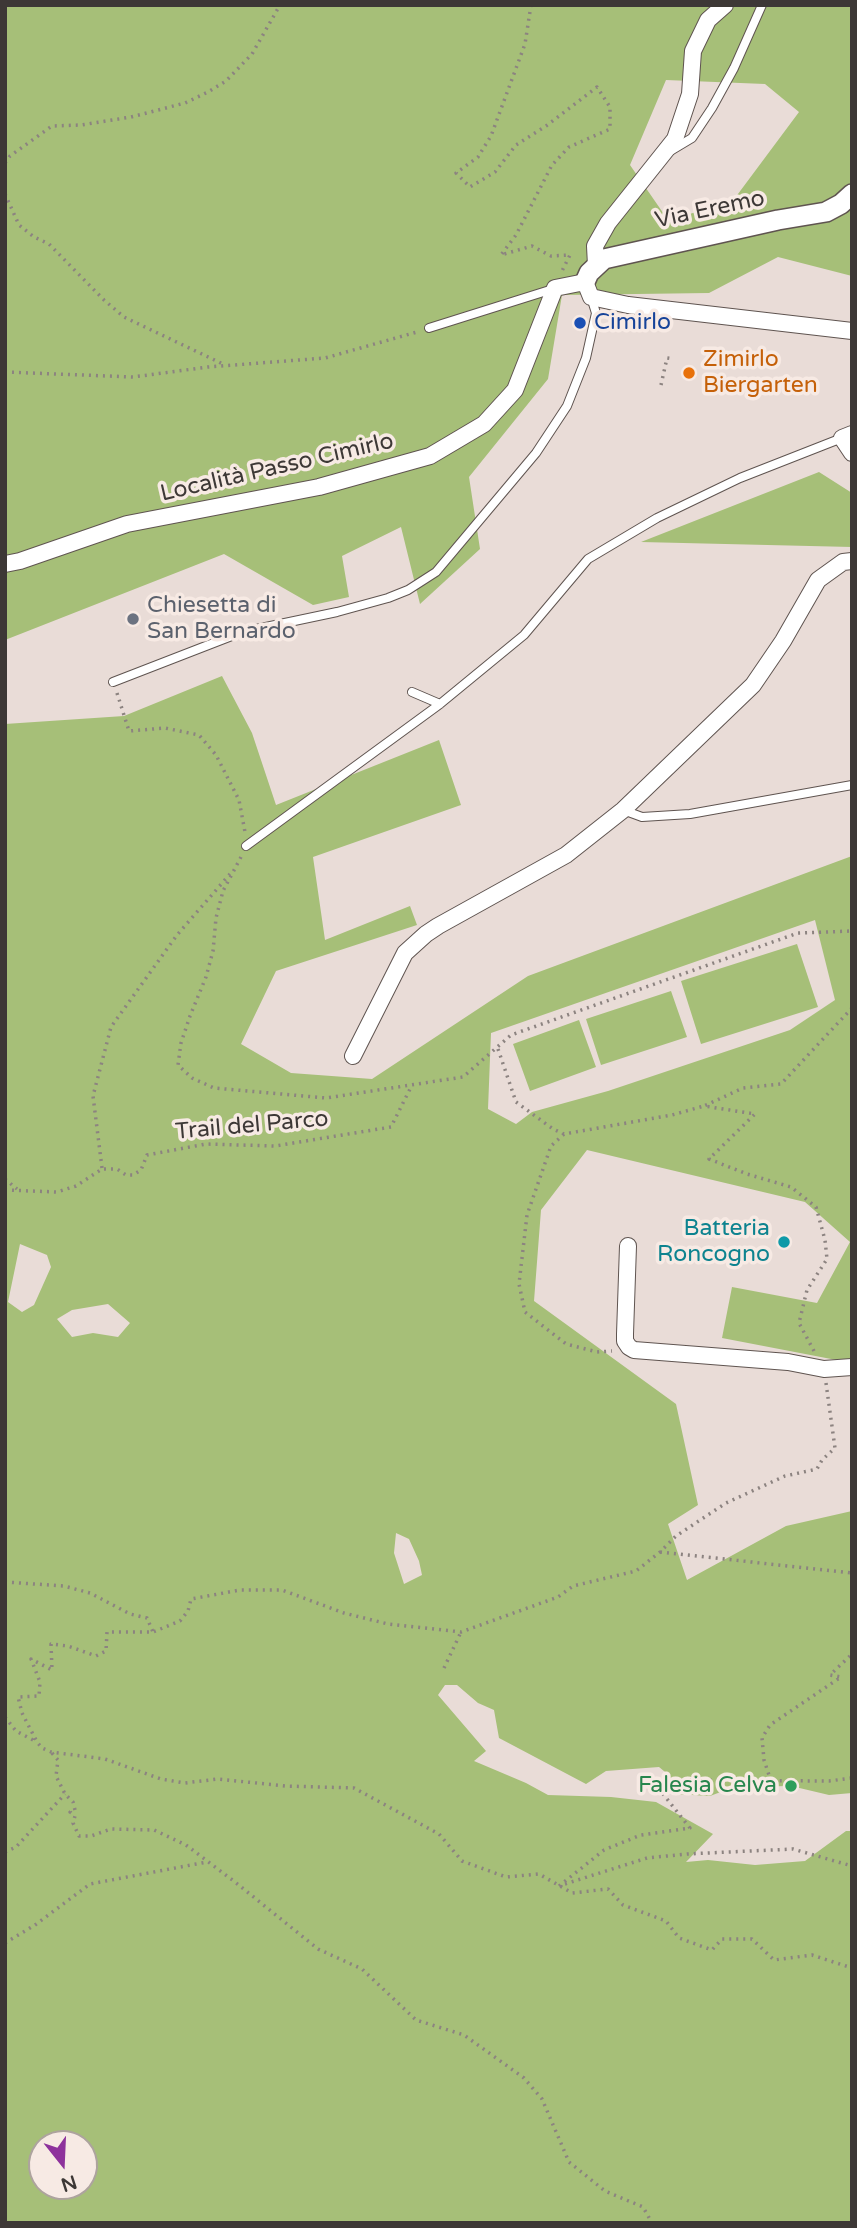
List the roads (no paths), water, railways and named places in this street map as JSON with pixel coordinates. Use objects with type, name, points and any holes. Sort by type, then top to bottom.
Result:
[{"type":"street","points":[[588,290],[596,265],[595,246],[608,223],[675,139],[690,94],[693,51],[708,20],[724,5]]},
{"type":"street","name":"Via Eremo","points":[[596,265],[604,259],[623,253],[826,212],[852,194]]},
{"type":"street","points":[[555,288],[588,290],[628,304],[852,331]]},
{"type":"street","name":"Località Passo Cimirlo","points":[[5,564],[127,524],[319,487],[430,456],[484,424],[515,390],[555,288]]},
{"type":"street","points":[[847,436],[852,453]]},
{"type":"street","points":[[353,1056],[392,974],[412,946],[438,926],[566,855],[623,810],[753,685],[783,641],[817,580],[843,562],[852,561]]},
{"type":"street","points":[[628,1246],[625,1341],[634,1350],[788,1362],[824,1369],[852,1367]]},
{"type":"lane","points":[[664,156],[692,138],[712,108],[734,68],[762,5]]},
{"type":"lane","points":[[429,328],[555,288]]},
{"type":"lane","points":[[113,682],[242,632],[388,598],[408,590],[436,572],[536,453],[567,405],[586,358],[596,313],[588,290]]},
{"type":"lane","points":[[246,846],[440,704],[524,635],[588,559],[657,518],[740,478],[847,436]]},
{"type":"lane","points":[[412,692],[440,704]]},
{"type":"lane","points":[[623,810],[642,817],[691,814],[852,785]]},
{"type":"place","name":"Cimirlo","points":[[580,323]]},
{"type":"place","name":"Zimirlo Biergarten","points":[[689,373]]},
{"type":"place","name":"Chiesetta di San Bernardo","points":[[133,619]]},
{"type":"place","name":"Batteria Roncogno","points":[[784,1242]]},
{"type":"place","name":"Falesia Celva","points":[[791,1786]]}]
